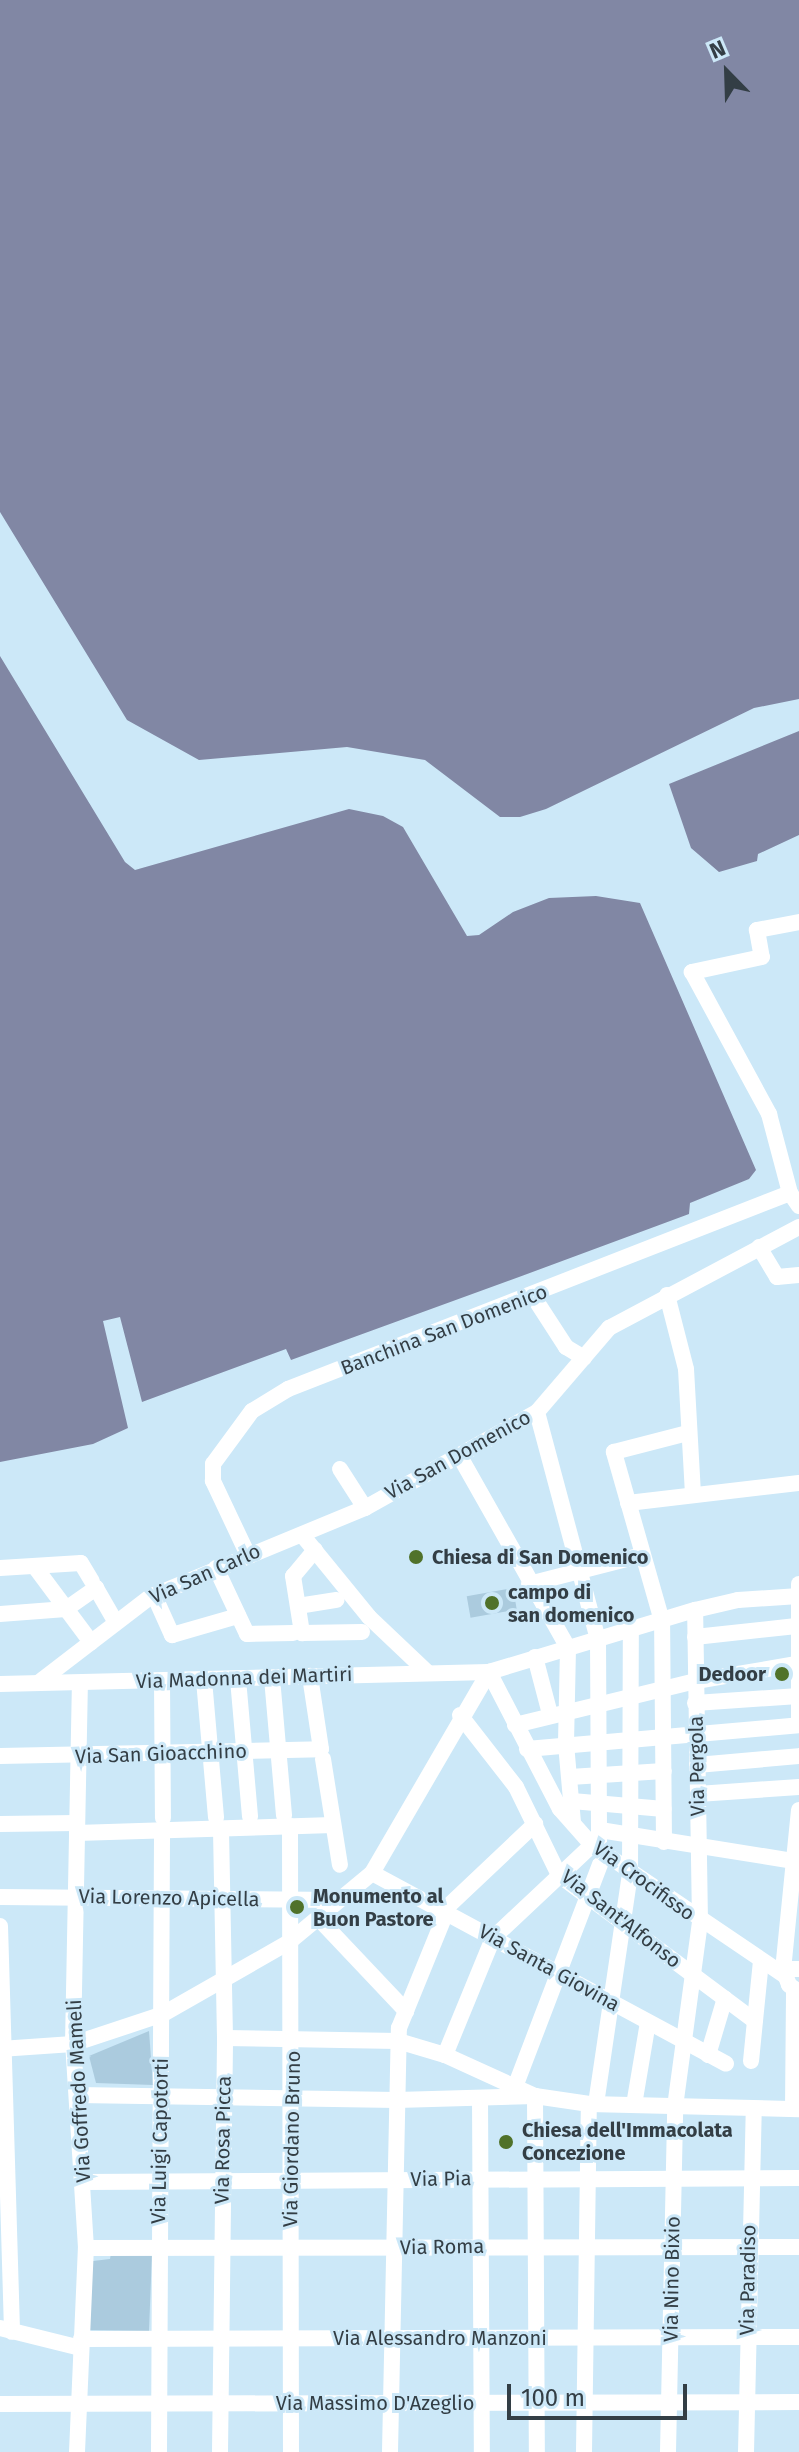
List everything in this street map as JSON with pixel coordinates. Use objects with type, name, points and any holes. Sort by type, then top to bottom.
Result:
[{"type":"street","points":[[795,1200],[769,1114],[692,972],[762,957],[757,930],[799,922]]},
{"type":"street","name":"Banchina San Domenico","points":[[247,1553],[213,1481],[213,1464],[252,1411],[288,1389],[795,1200]]},
{"type":"street","name":"Via San Domenico","points":[[303,1536],[365,1508],[537,1412],[609,1328],[799,1227]]},
{"type":"street","points":[[759,1247],[777,1277],[799,1275]]},
{"type":"street","points":[[667,1295],[686,1369],[693,1495]]},
{"type":"street","points":[[533,1296],[566,1347],[584,1358]]},
{"type":"street","points":[[515,2087],[586,1896],[599,1845],[601,1804],[598,1639],[554,1460],[537,1412]]},
{"type":"street","points":[[664,1842],[662,1621],[614,1452],[688,1433]]},
{"type":"street","points":[[459,1455],[529,1584],[568,1648],[566,1744],[573,1823]]},
{"type":"street","points":[[340,1469],[365,1508]]},
{"type":"street","points":[[628,1503],[799,1483]]},
{"type":"street","points":[[303,1536],[369,1617],[427,1672]]},
{"type":"street","name":"Via San Carlo","points":[[38,1683],[115,1621],[154,1595],[247,1553],[303,1536]]},
{"type":"street","points":[[315,1550],[293,1576],[302,1633],[362,1632]]},
{"type":"street","points":[[529,1584],[642,1555]]},
{"type":"street","points":[[0,1568],[81,1563],[115,1621]]},
{"type":"street","points":[[35,1567],[91,1642]]},
{"type":"street","points":[[216,1568],[247,1634],[293,1633]]},
{"type":"street","points":[[0,1614],[66,1609],[94,1584]]},
{"type":"street","points":[[527,1749],[799,1723],[798,1592]]},
{"type":"street","name":"Via Madonna dei Martiri","points":[[0,1684],[489,1672],[695,1610],[738,1600],[798,1592]]},
{"type":"street","points":[[154,1595],[172,1635],[238,1616]]},
{"type":"street","points":[[298,1606],[337,1600]]},
{"type":"street","name":"Via Pergola","points":[[684,2041],[700,1922],[695,1610]]},
{"type":"street","points":[[695,1637],[796,1626]]},
{"type":"street","points":[[584,2452],[592,2104],[613,2004],[630,1875],[631,1629]]},
{"type":"street","points":[[535,1657],[550,1714]]},
{"type":"street","points":[[515,1725],[598,1702],[797,1659]]},
{"type":"street","points":[[3,2049],[73,2044],[163,2014],[289,1942],[319,1919],[372,1873],[460,1715],[489,1672]]},
{"type":"street","name":"Via Crocifisso","points":[[489,1672],[527,1749],[573,1823],[630,1875],[761,1961],[789,1971]]},
{"type":"street","points":[[310,1676],[340,1865]]},
{"type":"street","name":"Via Giordano Bruno","points":[[272,1678],[287,1821],[293,2039],[290,2098],[291,2452]]},
{"type":"street","points":[[238,1679],[250,1816]]},
{"type":"street","name":"Via Rosa Picca","points":[[204,1680],[219,1823],[224,1979],[220,2452]]},
{"type":"street","name":"Via Luigi Capotorti","points":[[159,2452],[162,1681]]},
{"type":"street","name":"Via Goffredo Mameli","points":[[77,2452],[86,2248],[73,2044],[80,1683]]},
{"type":"street","points":[[695,1703],[798,1696]]},
{"type":"street","name":"Via Sant'Alfonso","points":[[460,1715],[516,1787],[559,1875],[755,2021]]},
{"type":"street","name":"Via San Gioacchino","points":[[0,1756],[278,1750],[322,1754]]},
{"type":"street","points":[[697,1765],[799,1756]]},
{"type":"street","points":[[570,1777],[664,1771]]},
{"type":"street","points":[[698,1794],[799,1787]]},
{"type":"street","points":[[572,1801],[664,1809]]},
{"type":"street","points":[[77,2095],[397,2100],[535,2096],[592,2104],[796,2109],[797,1991],[789,1971],[795,1878],[793,1861],[799,1810]]},
{"type":"street","points":[[0,1824],[77,1828],[287,1821],[333,1825]]},
{"type":"street","points":[[390,2452],[398,2041],[406,2011],[445,1912],[535,1824]]},
{"type":"street","points":[[445,2055],[493,1938],[559,1875],[599,1845],[632,1836],[793,1861]]},
{"type":"street","name":"Via Santa Giovina","points":[[372,1873],[726,2064]]},
{"type":"street","name":"Via Lorenzo Apicella","points":[[0,1897],[338,1900]]},
{"type":"street","points":[[319,1919],[406,2011]]},
{"type":"street","points":[[0,1926],[6,2330]]},
{"type":"street","points":[[751,2061],[761,1961]]},
{"type":"street","points":[[708,2055],[725,1998]]},
{"type":"street","points":[[634,2105],[648,2022]]},
{"type":"street","points":[[225,2038],[398,2041],[445,2055],[535,2096]]},
{"type":"street","name":"Via Nino Bixio","points":[[668,2452],[675,2107],[684,2041]]},
{"type":"street","points":[[535,2096],[537,2452]]},
{"type":"street","points":[[480,2098],[482,2452]]},
{"type":"street","name":"Via Paradiso","points":[[746,2452],[754,2109]]},
{"type":"street","name":"Via Pia","points":[[83,2182],[799,2178]]},
{"type":"street","name":"Via Roma","points":[[86,2248],[220,2245],[393,2248],[799,2247]]},
{"type":"street","name":"Via Alessandro Manzoni","points":[[6,2330],[81,2344],[220,2338],[799,2337]]},
{"type":"street","name":"Via Massimo D'Azeglio","points":[[0,2404],[799,2402]]},
{"type":"shaded area","points":[[0,0],[799,0],[799,699],[754,708],[546,809],[520,817],[500,817],[425,760],[347,747],[199,760],[127,720],[0,512]]},
{"type":"shaded area","points":[[0,656],[125,862],[135,870],[349,809],[383,816],[403,827],[467,936],[479,935],[513,912],[549,898],[596,896],[640,903],[756,1170],[749,1179],[690,1203],[689,1214],[291,1360],[286,1349],[142,1402],[120,1317],[103,1321],[128,1428],[93,1444],[0,1462]]},
{"type":"shaded area","points":[[799,731],[799,835],[758,854],[757,861],[719,872],[691,848],[669,784]]},
{"type":"shaded area","name":"campo di san domenico","points":[[513,1588],[517,1610],[471,1618],[467,1596]]},
{"type":"shaded area","points":[[149,2031],[153,2085],[96,2083],[89,2056]]},
{"type":"shaded area","points":[[111,2253],[152,2253],[149,2331],[88,2330],[93,2261],[110,2259]]},
{"type":"place","name":"Chiesa di San Domenico","points":[[416,1557]]},
{"type":"place","name":"campo di san domenico","points":[[492,1603]]},
{"type":"place","name":"Dedoor","points":[[782,1674]]},
{"type":"place","name":"Monumento al Buon Pastore","points":[[297,1907]]},
{"type":"place","name":"Chiesa dell'Immacolata Concezione","points":[[506,2142]]}]
